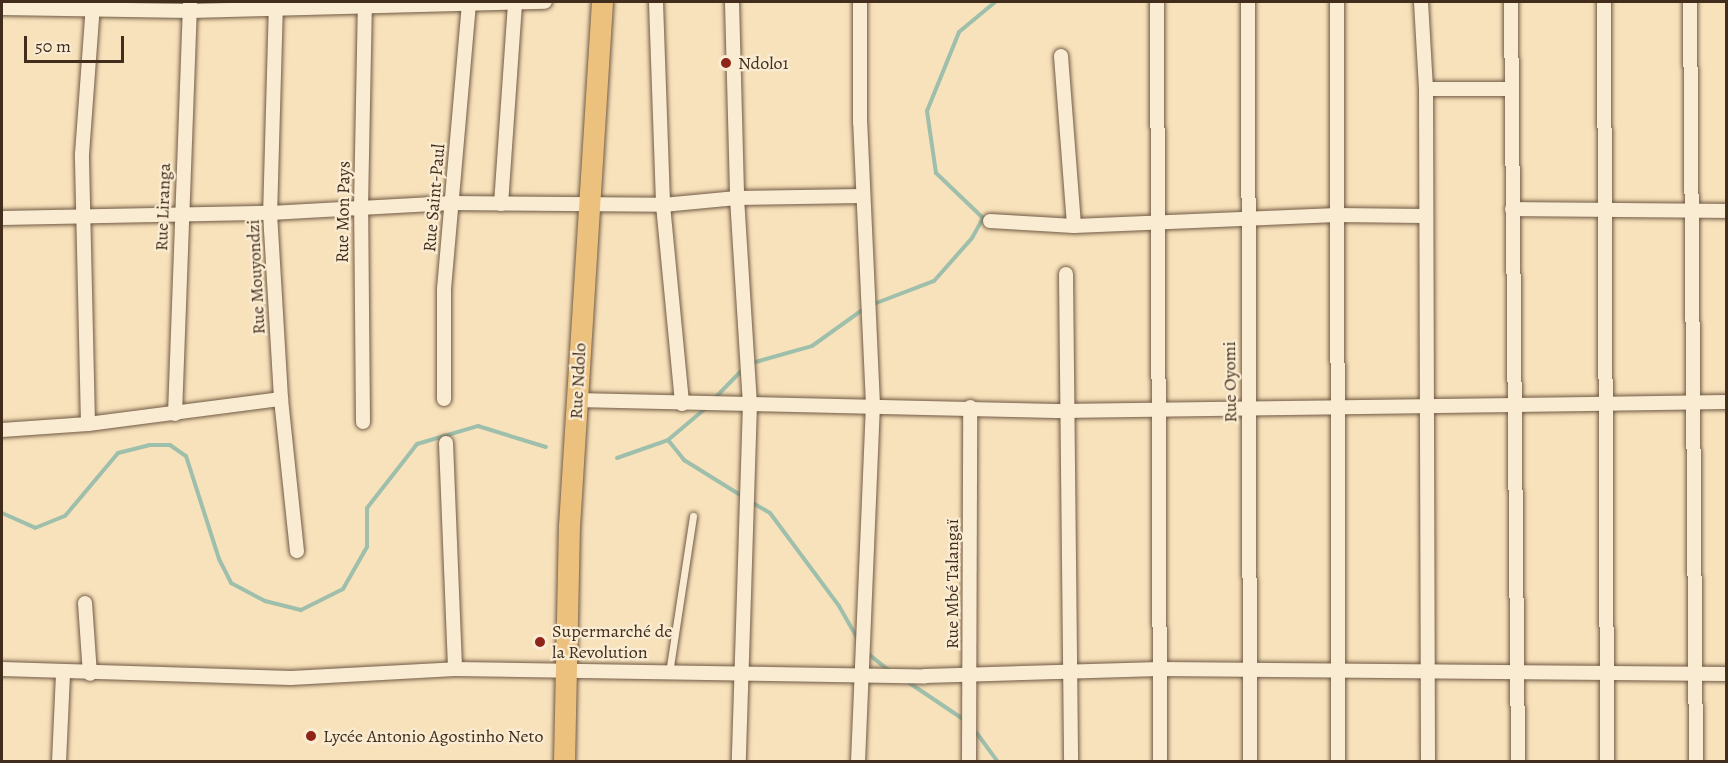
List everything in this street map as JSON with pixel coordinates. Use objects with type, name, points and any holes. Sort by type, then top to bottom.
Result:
[{"type":"main road","name":"Rue Ndolo","points":[[564,762],[576,400],[602,2]]},
{"type":"street","points":[[2,8],[544,2]]},
{"type":"street","points":[[656,2],[663,205],[682,404]]},
{"type":"street","points":[[732,2],[736,198],[750,403],[739,762]]},
{"type":"street","points":[[858,762],[873,405],[863,196],[860,2]]},
{"type":"street","points":[[1157,2],[1160,762]]},
{"type":"street","name":"Rue Oyomi","points":[[1248,2],[1250,762]]},
{"type":"street","points":[[1337,2],[1338,762]]},
{"type":"street","points":[[1421,2],[1426,89],[1425,671],[1428,762]]},
{"type":"street","points":[[1511,2],[1518,762]]},
{"type":"street","points":[[1604,2],[1607,762]]},
{"type":"street","points":[[1690,2],[1694,403],[1693,674],[1696,762]]},
{"type":"street","points":[[501,204],[515,3]]},
{"type":"street","name":"Rue Mon Pays","points":[[363,422],[361,207],[365,4]]},
{"type":"street","name":"Rue Saint-Paul","points":[[444,399],[444,289],[469,4]]},
{"type":"street","name":"Rue Mouyondzi","points":[[276,5],[270,213],[281,399],[297,551]]},
{"type":"street","points":[[88,424],[85,218],[81,154],[92,6]]},
{"type":"street","name":"Rue Liranga","points":[[175,414],[180,215],[190,6]]},
{"type":"street","points":[[1060,56],[1074,226]]},
{"type":"street","points":[[1426,89],[1512,89]]},
{"type":"street","points":[[2,218],[270,213],[451,203],[663,205],[736,198],[863,196]]},
{"type":"street","points":[[1512,209],[1726,211]]},
{"type":"street","points":[[990,222],[1074,226],[1337,215],[1424,216]]},
{"type":"street","points":[[1066,274],[1071,762]]},
{"type":"street","points":[[2,430],[88,424],[281,399]]},
{"type":"street","points":[[576,400],[682,404],[970,407],[1067,411],[1726,402]]},
{"type":"street","name":"Rue Mbé Talangaï","points":[[969,762],[970,407]]},
{"type":"street","points":[[446,443],[454,669]]},
{"type":"street","points":[[85,603],[90,674]]},
{"type":"street","points":[[2,669],[90,674],[291,678],[454,669],[567,674],[861,675],[1160,669],[1726,674]]},
{"type":"street","points":[[59,762],[63,673]]},
{"type":"lane","points":[[669,673],[693,516]]},
{"type":"waterway","points":[[871,305],[934,281],[972,238],[983,218],[936,173],[927,111],[959,32],[995,2]]},
{"type":"waterway","points":[[752,363],[812,346],[865,308]]},
{"type":"waterway","points":[[713,400],[743,369]]},
{"type":"waterway","points":[[617,458],[668,440],[706,408]]},
{"type":"waterway","points":[[2,513],[35,528],[65,516],[118,453],[149,445],[170,445],[186,456],[219,559],[231,583],[265,601],[301,610],[343,589],[367,547],[367,508],[417,444],[478,426],[546,447]]},
{"type":"waterway","points":[[668,440],[684,460],[745,498]]},
{"type":"waterway","points":[[751,502],[770,513],[839,606],[859,641]]},
{"type":"waterway","points":[[866,652],[888,670]]},
{"type":"waterway","points":[[905,680],[966,721]]},
{"type":"waterway","points":[[973,728],[998,762]]},
{"type":"place","name":"Ndolo1","points":[[726,63]]},
{"type":"place","name":"Supermarché de la Revolution","points":[[540,642]]},
{"type":"place","name":"Lycée Antonio Agostinho Neto","points":[[311,736]]}]
